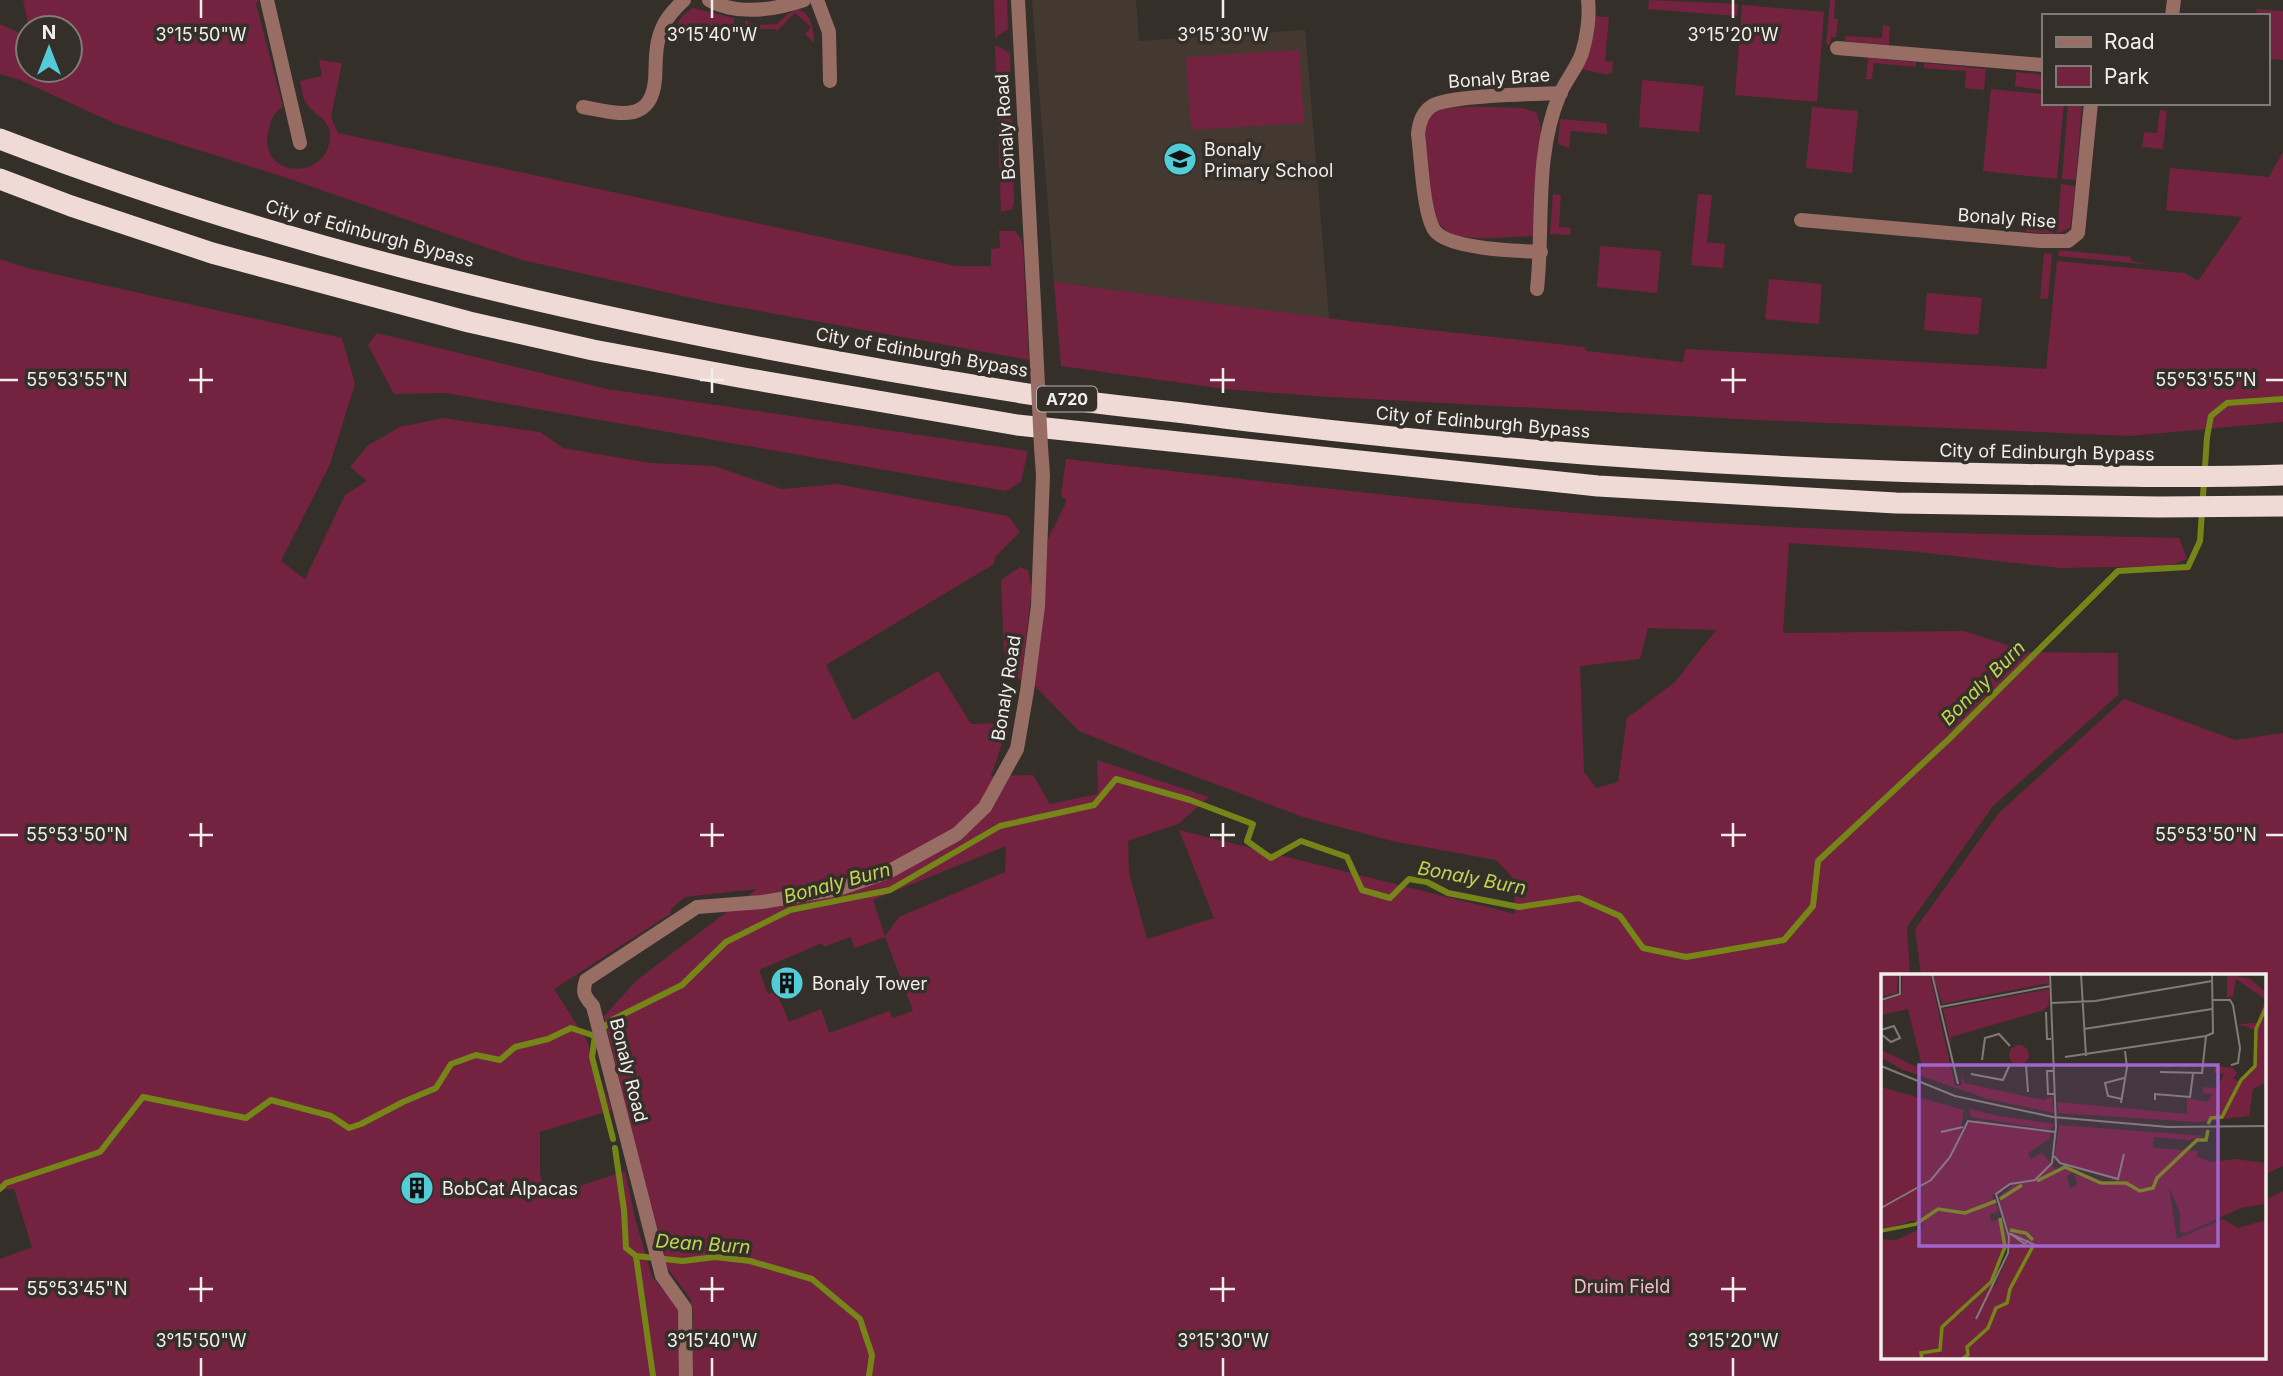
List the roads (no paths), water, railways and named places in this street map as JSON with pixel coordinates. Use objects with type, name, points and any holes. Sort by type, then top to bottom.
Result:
[{"type":"highway","name":"City of Edinburgh Bypass","points":[[0,139],[173,201],[396,265],[607,317],[1020,393],[1318,429],[1601,456],[1900,472],[2164,477],[2283,475]]},
{"type":"highway","name":"A720","points":[[0,179],[212,253],[469,322],[593,350],[730,376],[1017,425],[1598,486],[1896,503],[2283,506]]},
{"type":"street","points":[[267,0],[300,144]]},
{"type":"street","points":[[583,107],[629,113],[640,111],[647,105],[653,95],[658,41],[667,17],[684,0]]},
{"type":"street","points":[[709,0],[748,10],[767,9],[804,0]]},
{"type":"street","points":[[817,0],[829,32],[830,81]]},
{"type":"street","name":"Bonaly Road","points":[[686,1376],[685,1308],[662,1276],[600,1031],[593,1006],[584,997],[583,991],[586,979],[697,907],[762,902],[838,889],[888,872],[957,834],[985,807],[1017,749],[1038,606],[1041,447],[1018,0]]},
{"type":"street","name":"Bonaly Brae","points":[[1537,289],[1545,153],[1561,93],[1582,54],[1590,12],[1588,0]]},
{"type":"street","points":[[1838,48],[2042,65]]},
{"type":"street","name":"Bonaly Brae","points":[[1541,253],[1462,244],[1438,234],[1428,216],[1419,125],[1429,108],[1450,99],[1561,93]]},
{"type":"street","name":"Bonaly Rise","points":[[1801,220],[2001,238],[2068,241],[2078,233],[2091,105]]},
{"type":"waterway","name":"Bonaly Burn","points":[[601,1030],[612,1020],[682,985],[726,942],[790,910],[890,890],[1000,826],[1094,805],[1116,779],[1190,800],[1253,824],[1247,841],[1271,858],[1301,841],[1347,857],[1362,890],[1390,898],[1409,879],[1427,882],[1448,893],[1519,907],[1579,898],[1620,916],[1643,948],[1686,957],[1784,940],[1813,906],[1818,861],[1949,739],[2118,571],[2188,567],[2200,541],[2207,437],[2211,416],[2227,403],[2283,399]]},
{"type":"waterway","points":[[0,1189],[6,1183],[100,1152],[143,1097],[246,1118],[271,1100],[331,1116],[349,1128],[436,1088],[451,1064],[476,1055],[500,1060],[515,1047],[548,1039],[571,1028],[595,1036]]},
{"type":"waterway","points":[[595,1036],[592,1057],[613,1139]]},
{"type":"waterway","points":[[615,1148],[624,1210],[626,1248],[636,1256]]},
{"type":"waterway","name":"Dean Burn","points":[[636,1256],[683,1261],[715,1257],[750,1261],[812,1279],[860,1319],[872,1355],[869,1376]]},
{"type":"waterway","points":[[636,1256],[653,1376]]},
{"type":"place","name":"Bonaly Primary School","points":[[1180,159]]},
{"type":"place","name":"Bonaly Tower","points":[[787,983]]},
{"type":"place","name":"BobCat Alpacas","points":[[417,1188]]},
{"type":"park label","name":"Druim Field","points":[[1622,1286]]}]
